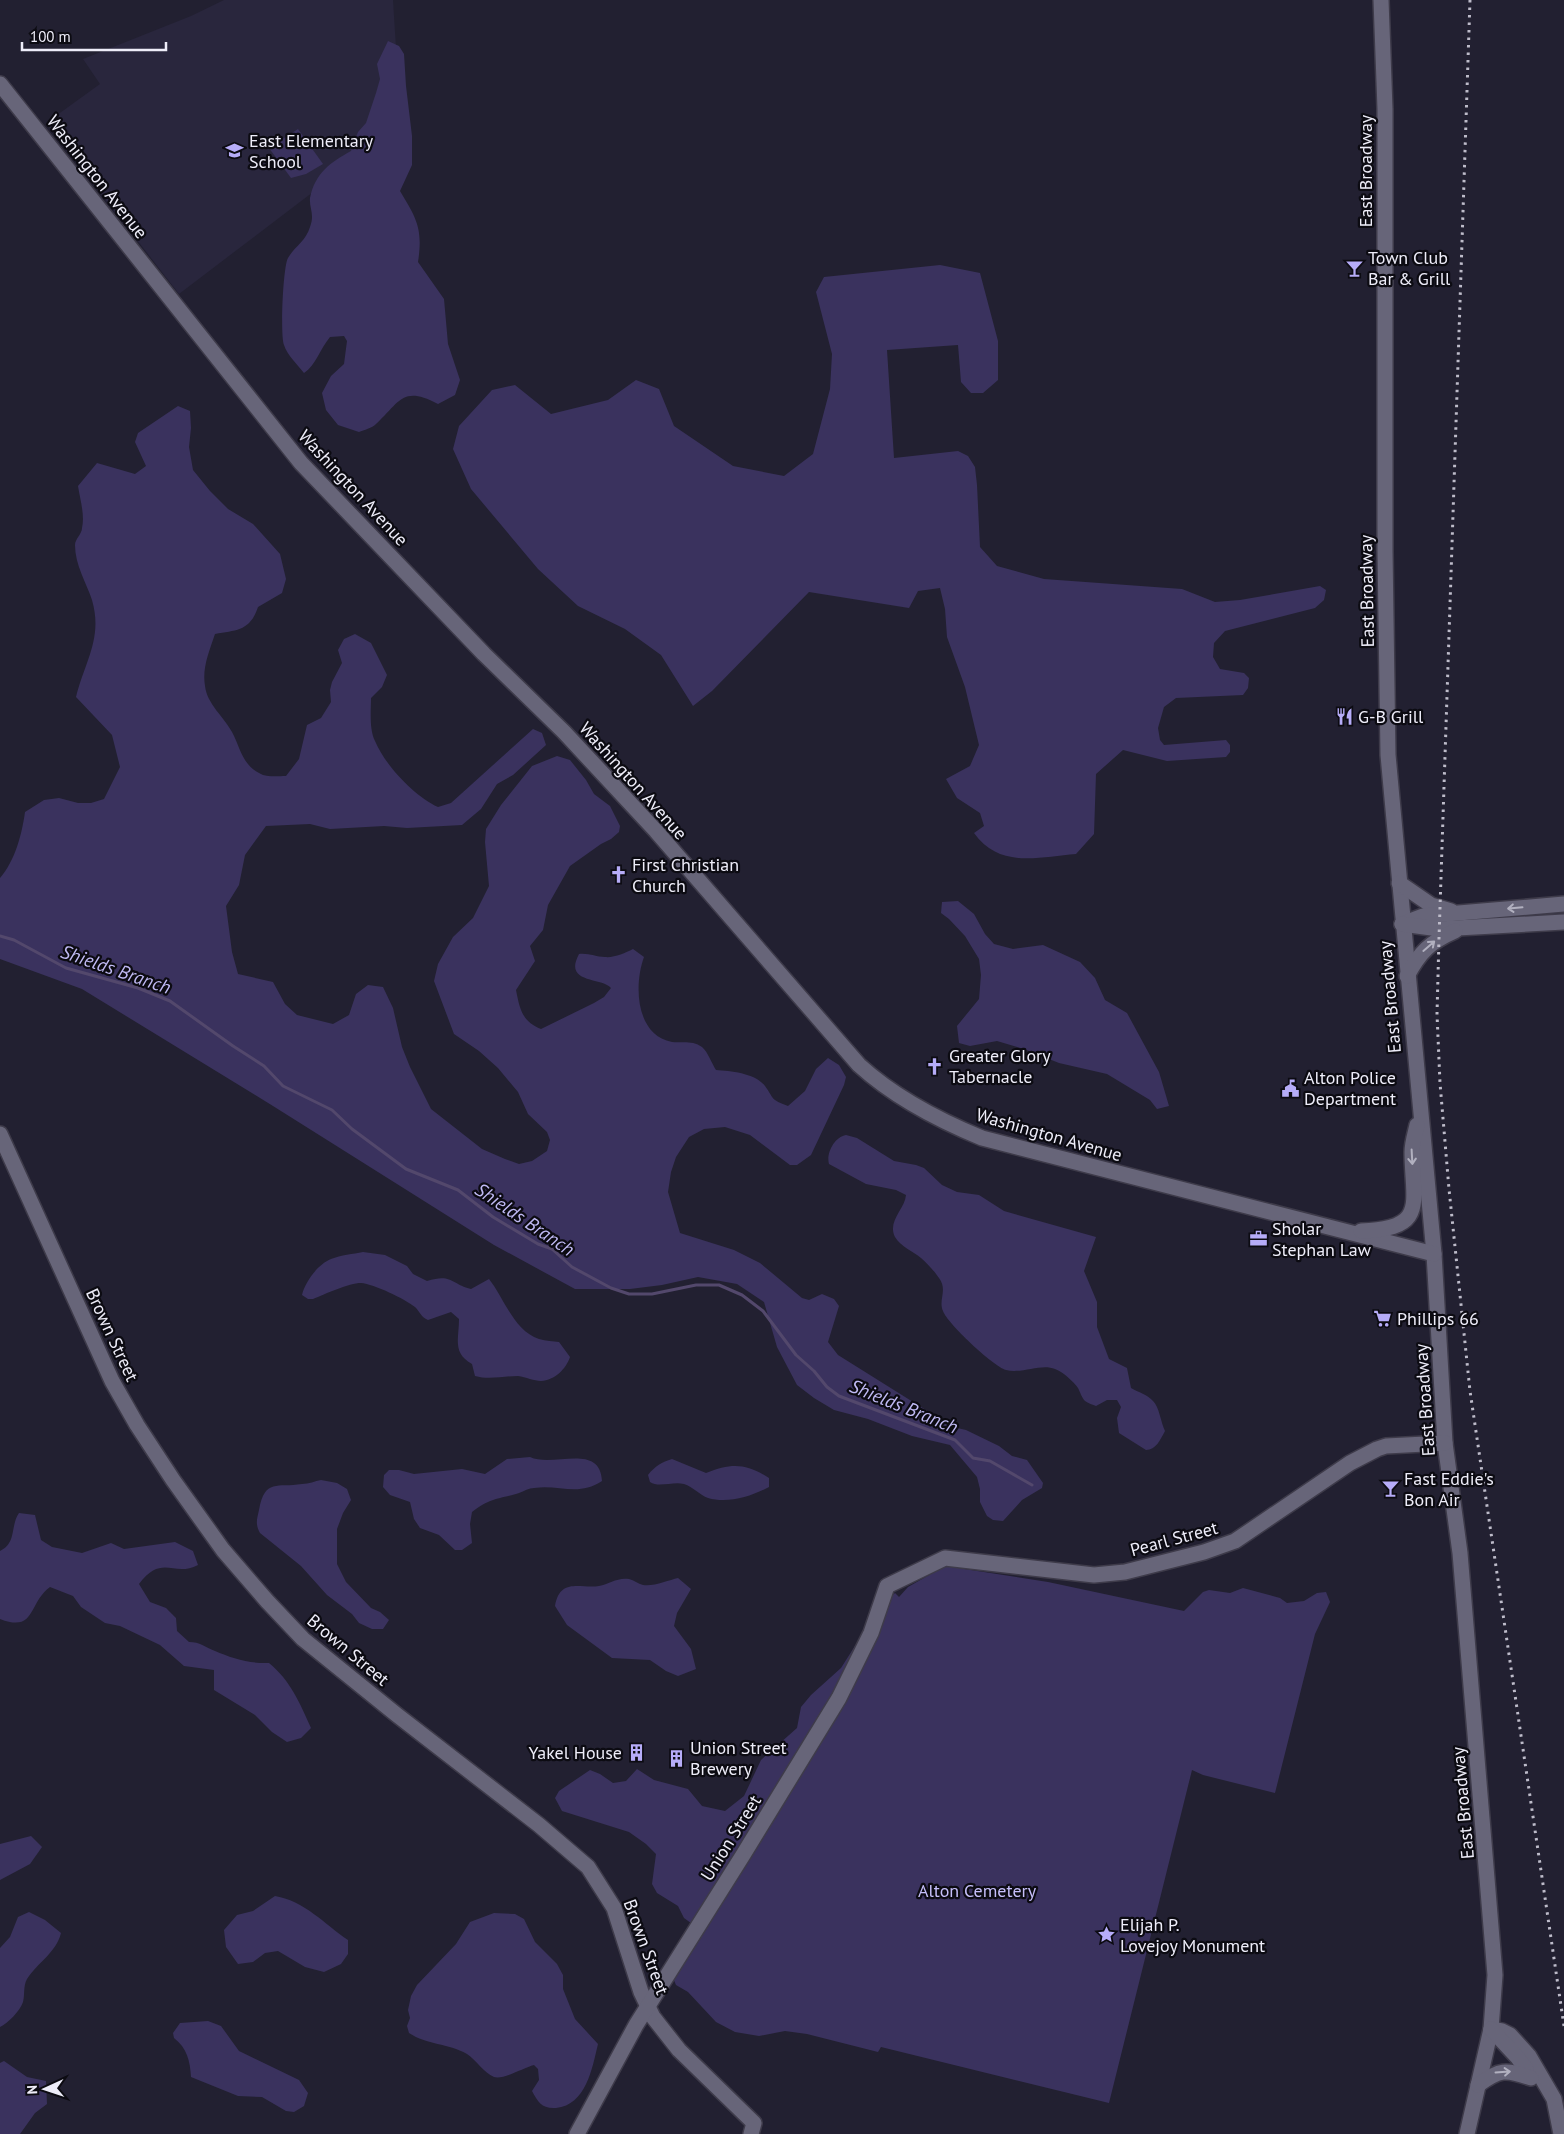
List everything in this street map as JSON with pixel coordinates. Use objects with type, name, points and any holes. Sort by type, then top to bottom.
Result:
[{"type":"main road","name":"East Broadway","points":[[1382,0],[1384,109],[1384,551],[1388,746],[1402,924],[1434,1254],[1445,1443],[1460,1553],[1494,1946],[1495,1975],[1491,2029],[1467,2134]]},
{"type":"main road","name":"Washington Avenue","points":[[0,84],[307,469],[484,654],[564,732],[656,831],[724,912],[766,957],[859,1065],[871,1076],[929,1112],[982,1138],[1434,1254]]},
{"type":"main road","points":[[1399,883],[1431,905],[1461,920],[1564,922]]},
{"type":"main road","points":[[1402,924],[1428,928],[1461,920],[1564,904]]},
{"type":"main road","points":[[1407,976],[1414,962],[1426,947],[1461,920]]},
{"type":"main road","points":[[1344,1231],[1390,1229],[1404,1222],[1407,1218],[1415,1194],[1412,1150],[1420,1109]]},
{"type":"main road","name":"Brown Street","points":[[0,1134],[112,1381],[168,1472],[218,1544],[303,1639],[397,1715],[539,1825],[588,1867],[614,1908],[647,2006],[661,2028],[679,2050],[728,2100],[752,2128]]},
{"type":"main road","name":"Pearl Street","points":[[945,1558],[1080,1574],[1126,1572],[1204,1552],[1235,1541],[1342,1469],[1376,1449],[1386,1446],[1445,1443]]},
{"type":"main road","name":"Union Street","points":[[577,2134],[647,2006],[839,1698],[871,1633],[887,1586],[945,1558]]},
{"type":"main road","points":[[1491,2029],[1518,2058],[1544,2100],[1550,2116],[1552,2134]]},
{"type":"main road","points":[[1491,2029],[1510,2035],[1529,2056],[1554,2099],[1561,2134]]},
{"type":"main road","points":[[1478,2085],[1495,2073],[1508,2071],[1531,2078]]},
{"type":"shaded area","name":"East Elementary School","points":[[224,0],[393,0],[400,111],[338,173],[179,294],[46,123],[100,84],[83,59],[191,16]]},
{"type":"green space","points":[[388,41],[399,46],[404,54],[412,136],[412,165],[400,191],[411,209],[419,232],[418,262],[444,299],[448,344],[460,380],[455,395],[438,404],[416,396],[409,396],[397,403],[370,428],[359,432],[338,425],[326,410],[322,393],[331,376],[344,364],[347,341],[344,336],[330,337],[312,366],[304,373],[285,349],[284,345],[282,328],[283,286],[288,258],[306,236],[310,227],[312,215],[310,198],[312,189],[325,169],[351,151],[358,132],[366,123],[380,79],[377,64]]},
{"type":"green space","points":[[298,129],[323,164],[306,174],[291,178],[269,148]]},
{"type":"green space","points":[[940,265],[980,273],[998,341],[998,380],[983,393],[971,393],[961,382],[958,345],[887,350],[894,458],[958,451],[968,456],[975,467],[980,547],[997,566],[1044,579],[1182,589],[1215,602],[1240,600],[1320,586],[1326,590],[1324,600],[1315,608],[1225,631],[1214,643],[1213,657],[1220,669],[1244,673],[1249,678],[1248,688],[1243,695],[1176,698],[1164,707],[1158,728],[1160,740],[1164,745],[1226,740],[1230,745],[1230,752],[1226,757],[1167,761],[1123,750],[1096,774],[1094,834],[1076,854],[1020,858],[996,852],[984,844],[974,833],[984,826],[980,813],[957,798],[946,779],[970,766],[979,745],[965,687],[947,637],[945,609],[940,588],[918,591],[909,608],[809,592],[712,691],[693,706],[661,655],[625,629],[578,606],[538,569],[471,489],[453,449],[459,426],[492,390],[515,385],[551,414],[608,400],[636,380],[659,389],[674,426],[733,466],[784,476],[813,454],[830,389],[832,354],[816,292],[824,277]]},
{"type":"green space","points":[[178,406],[190,411],[189,447],[193,470],[228,509],[253,524],[280,554],[286,579],[282,593],[258,607],[255,615],[247,625],[236,630],[215,634],[205,666],[206,693],[216,710],[229,726],[246,762],[251,767],[263,775],[286,776],[299,759],[307,725],[321,718],[331,702],[330,690],[332,682],[342,663],[338,650],[344,639],[355,634],[371,643],[387,675],[382,687],[371,698],[371,726],[375,741],[393,770],[410,788],[429,802],[438,807],[451,803],[533,729],[542,733],[546,745],[513,775],[497,784],[481,809],[462,825],[330,829],[310,824],[266,826],[245,855],[239,885],[226,906],[232,952],[238,974],[273,982],[285,1004],[297,1015],[333,1024],[349,1015],[356,994],[368,985],[383,987],[393,1008],[402,1047],[431,1109],[482,1149],[519,1164],[532,1161],[547,1151],[550,1140],[547,1132],[528,1114],[518,1092],[498,1068],[479,1051],[454,1034],[434,981],[438,964],[453,937],[473,918],[489,886],[485,842],[486,829],[501,805],[532,766],[557,756],[570,760],[586,780],[594,794],[610,806],[620,826],[619,832],[570,866],[548,905],[543,930],[530,946],[535,961],[516,990],[523,1014],[530,1022],[541,1029],[594,1003],[604,997],[611,988],[579,975],[575,964],[579,954],[608,957],[633,949],[644,957],[639,981],[640,1007],[644,1019],[651,1030],[660,1037],[672,1042],[699,1045],[706,1052],[716,1070],[749,1075],[755,1078],[765,1086],[775,1100],[788,1106],[805,1091],[816,1069],[828,1058],[839,1065],[846,1077],[844,1085],[811,1155],[797,1165],[790,1165],[750,1135],[725,1127],[704,1129],[689,1137],[676,1157],[671,1172],[668,1192],[680,1233],[734,1250],[760,1263],[802,1298],[809,1300],[822,1294],[834,1299],[839,1306],[828,1342],[838,1355],[953,1427],[966,1430],[999,1446],[1012,1456],[1027,1460],[1043,1483],[1042,1488],[1022,1500],[1003,1521],[993,1520],[987,1516],[980,1502],[980,1489],[977,1477],[950,1445],[912,1436],[868,1419],[834,1410],[797,1385],[777,1347],[764,1302],[737,1284],[698,1277],[662,1285],[630,1289],[575,1289],[494,1245],[82,989],[0,959],[0,878],[10,864],[17,847],[25,812],[44,800],[59,798],[78,803],[91,803],[104,799],[120,767],[112,735],[76,697],[92,649],[95,626],[92,600],[75,552],[75,543],[83,523],[78,486],[97,463],[135,474],[146,466],[135,442],[138,433]]},
{"type":"green space","points":[[958,901],[974,914],[985,934],[994,944],[1013,949],[1043,945],[1080,962],[1095,978],[1105,1000],[1127,1013],[1159,1072],[1169,1106],[1157,1109],[1150,1100],[1107,1074],[1059,1063],[1024,1049],[997,1041],[970,1046],[959,1043],[957,1026],[979,999],[981,975],[979,959],[965,936],[941,913],[942,902]]},
{"type":"green space","points":[[846,1135],[857,1138],[894,1161],[924,1168],[942,1185],[957,1192],[979,1195],[1004,1211],[1096,1237],[1084,1271],[1097,1302],[1097,1327],[1109,1359],[1127,1368],[1131,1388],[1148,1397],[1157,1407],[1165,1431],[1155,1446],[1146,1450],[1119,1433],[1117,1418],[1121,1407],[1117,1400],[1107,1400],[1096,1406],[1089,1403],[1084,1400],[1078,1388],[1071,1380],[1061,1372],[1050,1367],[1019,1371],[1006,1370],[981,1353],[961,1334],[943,1311],[942,1282],[918,1255],[904,1246],[895,1237],[893,1226],[906,1195],[896,1190],[866,1184],[829,1164],[828,1160],[832,1146],[838,1139]]},
{"type":"green space","points":[[363,1252],[385,1255],[407,1266],[413,1274],[427,1281],[442,1278],[471,1289],[489,1279],[516,1322],[523,1329],[539,1339],[559,1342],[570,1357],[563,1370],[551,1379],[541,1381],[518,1376],[491,1378],[475,1376],[472,1364],[466,1360],[459,1350],[459,1319],[451,1312],[428,1320],[415,1307],[404,1300],[381,1289],[361,1283],[344,1287],[313,1299],[308,1299],[302,1295],[313,1274],[326,1261],[339,1256]]},
{"type":"green space","points":[[530,1457],[540,1460],[574,1458],[593,1462],[599,1469],[602,1481],[593,1486],[577,1489],[532,1488],[485,1504],[472,1512],[470,1524],[472,1543],[462,1550],[455,1550],[439,1535],[420,1528],[414,1519],[410,1502],[390,1495],[383,1487],[384,1475],[389,1470],[399,1470],[414,1474],[462,1469],[485,1474],[507,1459]]},
{"type":"green space","points":[[672,1459],[706,1473],[731,1466],[753,1469],[769,1478],[769,1487],[748,1496],[732,1500],[716,1500],[702,1495],[684,1484],[654,1484],[650,1482],[648,1475],[665,1461]]},
{"type":"green space","points":[[321,1480],[337,1483],[347,1489],[351,1500],[343,1513],[337,1529],[337,1564],[346,1582],[371,1608],[380,1612],[389,1620],[383,1629],[372,1629],[359,1623],[352,1614],[327,1595],[301,1566],[258,1530],[259,1510],[265,1493],[269,1489]]},
{"type":"green space","points":[[19,1513],[35,1515],[41,1540],[52,1547],[82,1553],[111,1543],[124,1549],[175,1542],[193,1551],[198,1565],[182,1569],[162,1568],[155,1570],[147,1575],[139,1584],[150,1602],[166,1608],[176,1618],[177,1631],[189,1642],[241,1660],[269,1663],[289,1684],[311,1728],[301,1738],[287,1742],[272,1732],[255,1715],[214,1690],[214,1670],[184,1666],[160,1645],[120,1626],[105,1623],[81,1607],[73,1596],[50,1587],[26,1619],[20,1622],[12,1622],[0,1619],[0,1551],[9,1544]]},
{"type":"green space","name":"Alton Cemetery","points":[[945,1566],[1048,1582],[1184,1611],[1203,1592],[1209,1590],[1230,1593],[1243,1588],[1280,1598],[1287,1603],[1304,1601],[1317,1593],[1326,1592],[1330,1602],[1315,1634],[1275,1793],[1203,1775],[1192,1770],[1109,2103],[881,2047],[878,2052],[807,2034],[785,2031],[759,2036],[735,2032],[716,2022],[688,1992],[676,1985],[673,1978],[702,1931],[684,1918],[678,1906],[657,1893],[652,1884],[656,1854],[629,1832],[562,1811],[555,1798],[559,1791],[590,1770],[613,1783],[626,1781],[637,1769],[654,1780],[688,1789],[702,1806],[725,1811],[744,1796],[761,1760],[797,1728],[801,1707],[811,1695],[841,1668],[860,1638],[871,1615],[895,1593],[899,1597],[908,1587]]},
{"type":"green space","points":[[678,1578],[691,1589],[677,1613],[674,1626],[691,1649],[696,1669],[678,1676],[666,1671],[650,1660],[612,1658],[567,1625],[555,1606],[561,1591],[572,1586],[592,1587],[625,1579],[643,1585],[651,1585]]},
{"type":"green space","points":[[31,1836],[42,1847],[30,1864],[0,1880],[0,1844]]},
{"type":"green space","points":[[275,1896],[305,1908],[348,1940],[348,1954],[341,1964],[324,1972],[305,1967],[278,1951],[265,1953],[253,1962],[238,1964],[226,1947],[224,1930],[237,1915],[253,1911]]},
{"type":"green space","points":[[29,1912],[45,1920],[61,1933],[51,1952],[27,1979],[23,2002],[19,2009],[10,2020],[0,2027],[0,1948],[10,1937],[18,1917]]},
{"type":"green space","points":[[494,1913],[515,1914],[524,1919],[535,1942],[557,1964],[563,1975],[563,1989],[575,2019],[598,2044],[586,2084],[581,2093],[566,2105],[551,2108],[544,2106],[539,2101],[532,2091],[539,2080],[538,2069],[534,2065],[508,2075],[494,2077],[460,2050],[423,2040],[409,2033],[407,2026],[410,2018],[408,2010],[411,1996],[417,1985],[456,1944],[470,1922]]},
{"type":"green space","points":[[208,2021],[221,2026],[239,2051],[299,2080],[308,2093],[304,2106],[294,2112],[286,2111],[262,2097],[238,2096],[191,2077],[187,2055],[174,2038],[173,2033],[180,2023]]},
{"type":"green space","points":[[4,2061],[27,2077],[46,2081],[47,2104],[35,2113],[20,2134],[0,2134],[0,2063]]},
{"type":"waterway","name":"Shields Branch","points":[[0,936],[14,940],[66,968],[138,988],[170,1001],[264,1066],[283,1086],[332,1110],[352,1129],[406,1169],[458,1190],[493,1217],[538,1244],[552,1249],[572,1267],[611,1288],[629,1294],[652,1294],[696,1285],[719,1285],[742,1295],[763,1311],[796,1355],[814,1371],[827,1387],[839,1396],[955,1440],[973,1458],[990,1461],[1032,1485]]},
{"type":"railway","points":[[1470,0],[1439,938],[1437,1014],[1440,1083],[1470,1391],[1564,2026]]},
{"type":"place","name":"East Elementary School","points":[[235,151]]},
{"type":"place","name":"Town Club Bar & Grill","points":[[1354,268]]},
{"type":"place","name":"G-B Grill","points":[[1344,717]]},
{"type":"place","name":"First Christian Church","points":[[618,875]]},
{"type":"place","name":"Greater Glory Tabernacle","points":[[935,1066]]},
{"type":"place","name":"Alton Police Department","points":[[1290,1088]]},
{"type":"place","name":"Sholar Stephan Law","points":[[1258,1239]]},
{"type":"place","name":"Phillips 66","points":[[1383,1319]]},
{"type":"place","name":"Fast Eddie's Bon Air","points":[[1390,1489]]},
{"type":"place","name":"Yakel House","points":[[636,1753]]},
{"type":"place","name":"Union Street Brewery","points":[[676,1758]]},
{"type":"place","name":"Elijah P. Lovejoy Monument","points":[[1106,1935]]}]
